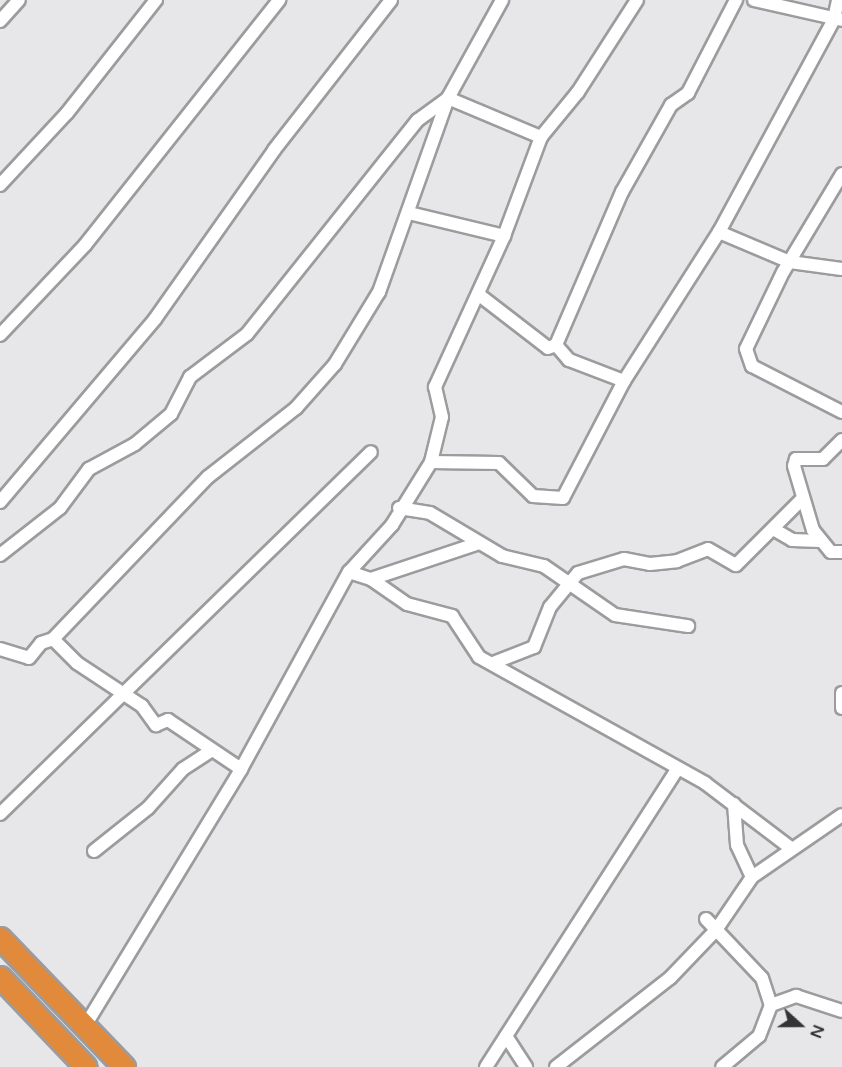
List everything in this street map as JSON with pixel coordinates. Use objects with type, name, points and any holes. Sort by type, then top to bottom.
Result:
[{"type":"highway","points":[[0,938],[124,1067]]},
{"type":"highway","points":[[0,977],[86,1067]]},
{"type":"street","points":[[0,21],[19,0]]},
{"type":"street","points":[[0,185],[67,113],[156,0]]},
{"type":"street","points":[[0,335],[85,245],[279,0]]},
{"type":"street","points":[[0,502],[134,345],[391,0]]},
{"type":"street","points":[[0,649],[28,658],[41,643],[53,639],[208,477],[321,383],[379,292],[448,98],[502,0]]},
{"type":"street","points":[[85,1026],[241,769],[349,572],[392,525],[399,508],[431,462],[442,417],[435,387],[504,236],[541,137],[605,54],[638,0]]},
{"type":"street","points":[[478,294],[548,348],[556,345],[622,192],[672,105],[688,93],[736,0]]},
{"type":"street","points":[[754,0],[838,20]]},
{"type":"street","points":[[431,462],[499,463],[533,496],[563,498],[624,381],[719,232],[838,20],[838,0]]},
{"type":"street","points":[[448,98],[541,137]]},
{"type":"street","points":[[0,555],[60,508],[90,468],[135,444],[171,414],[190,377],[247,334],[418,120],[448,98]]},
{"type":"street","points":[[842,174],[790,262],[746,349],[752,366],[842,412]]},
{"type":"street","points":[[409,213],[504,236]]},
{"type":"street","points":[[719,232],[790,262],[842,269]]},
{"type":"street","points":[[556,345],[569,360],[624,381]]},
{"type":"street","points":[[842,440],[823,459],[796,459],[800,501],[820,541],[831,552],[842,552]]},
{"type":"street","points":[[0,814],[371,452]]},
{"type":"street","points":[[493,663],[534,647],[566,584],[578,573],[624,559],[650,564],[708,549],[736,566],[775,530],[800,501]]},
{"type":"street","points":[[399,508],[430,513],[502,556],[544,566],[566,584],[615,615],[688,626]]},
{"type":"street","points":[[775,530],[792,540],[820,541]]},
{"type":"street","points":[[371,579],[479,543]]},
{"type":"street","points":[[349,572],[371,579],[407,604],[452,616],[475,653],[734,804],[792,849]]},
{"type":"street","points":[[53,639],[76,663],[123,692],[156,724],[168,720],[241,769]]},
{"type":"street","points":[[842,693],[842,708]]},
{"type":"street","points":[[94,851],[148,808],[183,769],[211,751]]},
{"type":"street","points":[[486,1067],[677,770]]},
{"type":"street","points":[[734,804],[736,845],[752,877]]},
{"type":"street","points":[[556,1067],[670,978],[716,930],[752,877],[842,815]]},
{"type":"street","points":[[706,919],[762,978],[771,1005],[759,1036],[726,1066]]},
{"type":"street","points":[[771,1005],[796,996],[842,1011]]},
{"type":"street","points":[[506,1036],[526,1067]]}]
